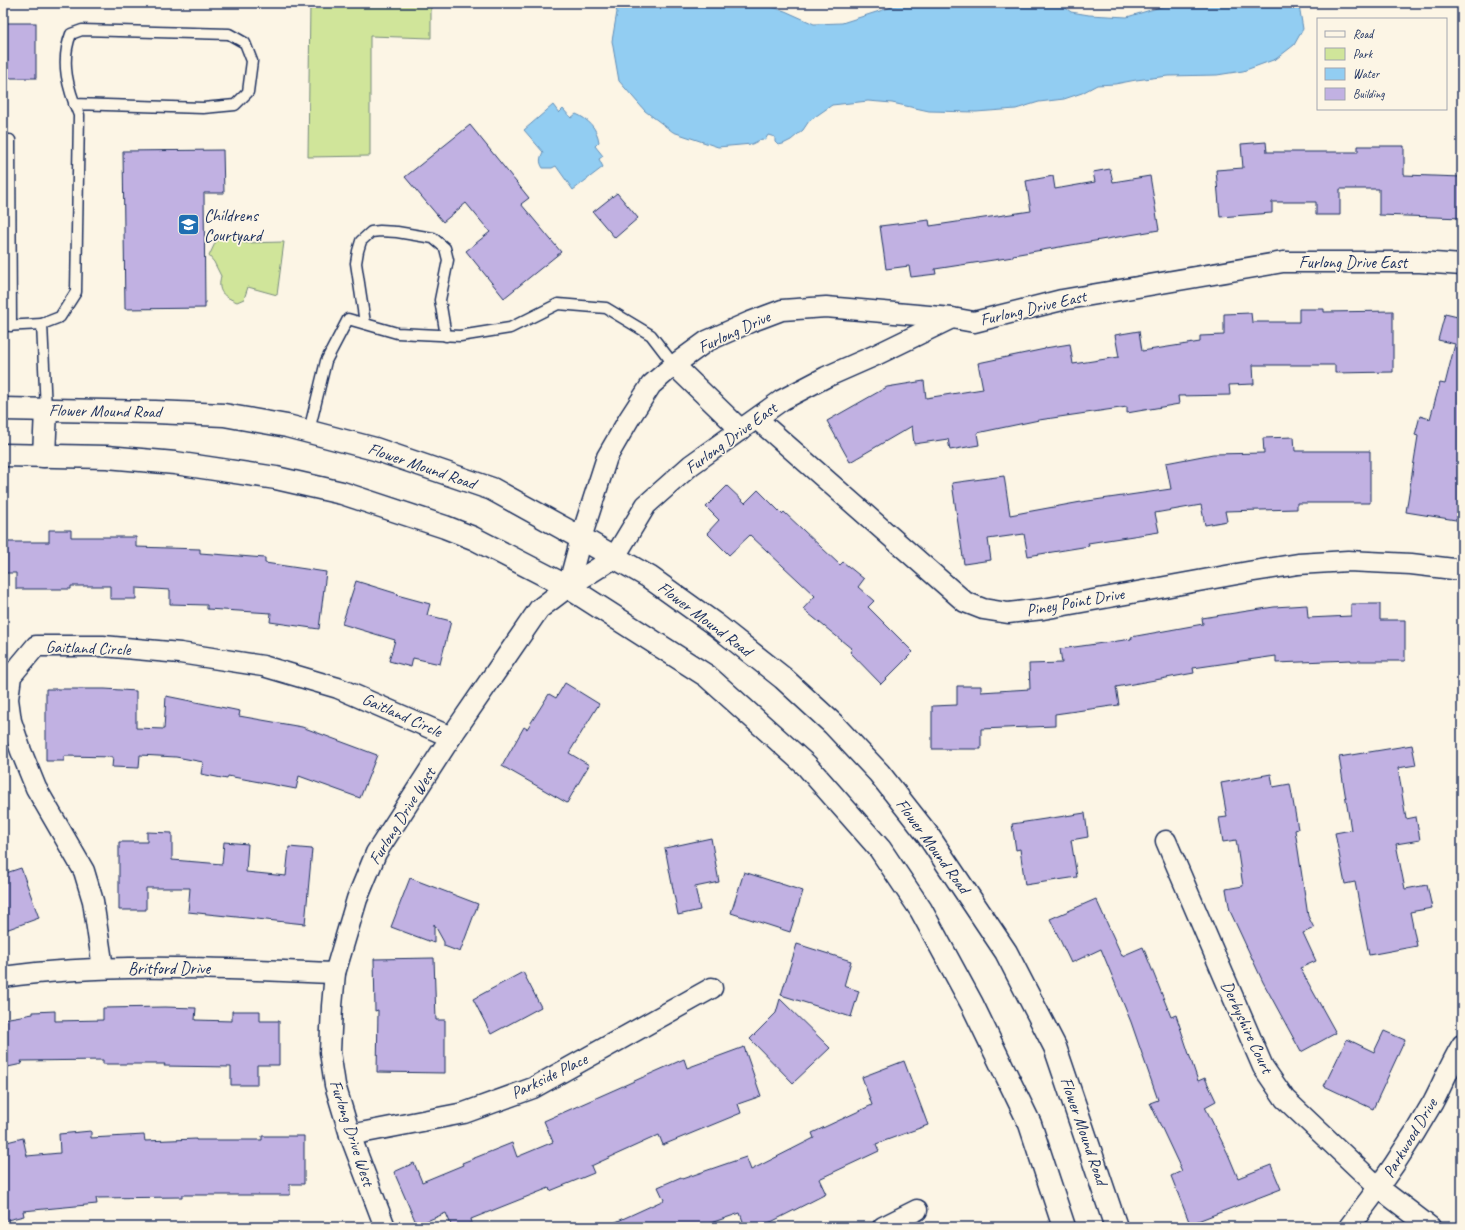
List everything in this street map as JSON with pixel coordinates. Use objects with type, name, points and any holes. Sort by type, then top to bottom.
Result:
[{"type":"main road","name":"Flower Mound Road","points":[[3,409],[224,415],[309,431],[375,449],[492,489],[649,577],[716,625],[783,678],[833,724],[879,773],[927,834],[1006,952],[1055,1047],[1116,1227]]},
{"type":"main road","points":[[44,456],[46,410]]},
{"type":"main road","points":[[3,455],[107,458],[175,464],[276,478],[342,493],[445,527],[473,538],[568,587],[707,676],[806,765],[880,849],[921,910],[972,1004],[1030,1124],[1064,1227]]},
{"type":"street","name":"Furlong Drive East","points":[[614,558],[646,505],[691,465],[782,400],[820,380],[952,318],[974,322],[1062,300],[1282,262],[1420,262],[1462,266]]},
{"type":"street","name":"Furlong Drive","points":[[568,587],[581,538],[607,458],[628,419],[650,385],[707,341],[782,310],[826,307],[952,318]]},
{"type":"street","name":"Piney Point Drive","points":[[674,365],[749,424],[965,602],[983,610],[1008,613],[1043,610],[1240,573],[1298,564],[1348,561],[1411,564],[1462,570]]},
{"type":"street","name":"Furlong Drive West","points":[[385,1227],[350,1135],[335,1084],[330,1052],[335,973],[357,899],[376,853],[451,737],[539,609],[568,587],[614,558]]},
{"type":"street","name":"Gaitland Circle","points":[[102,968],[93,901],[84,870],[36,788],[11,721],[8,699],[11,676],[36,646],[102,646],[180,653],[263,666],[338,688],[451,737]]},
{"type":"street","name":"Derbyshire Court","points":[[1166,841],[1263,1067],[1285,1099],[1379,1188],[1430,1227]]},
{"type":"street","name":"Britford Drive","points":[[3,977],[43,971],[102,968],[217,968],[335,973]]},
{"type":"street","name":"Parkside Place","points":[[350,1135],[464,1113],[534,1088],[712,988]]},
{"type":"street","name":"Parkwood Drive","points":[[1350,1227],[1379,1188],[1433,1101],[1462,1045]]},
{"type":"street","points":[[883,1227],[917,1210]]},
{"type":"lane","points":[[3,140],[10,140],[7,326],[42,324],[60,317],[76,292],[79,115],[74,104],[70,94],[65,71],[68,42],[71,34],[82,30],[229,34],[245,43],[252,60],[248,92],[235,105],[203,108],[74,104]]},
{"type":"lane","points":[[365,323],[356,262],[361,241],[371,232],[397,232],[433,238],[445,248],[448,260],[440,300],[446,336]]},
{"type":"lane","points":[[309,431],[326,361],[348,319],[397,333],[460,336],[510,328],[558,304],[606,308],[650,335],[674,365]]},
{"type":"lane","points":[[42,324],[46,410]]},
{"type":"green space","points":[[310,3],[431,3],[431,38],[370,36],[370,156],[308,157]]},
{"type":"green space","points":[[231,234],[244,243],[284,242],[277,295],[248,287],[244,299],[237,302],[228,298],[222,293],[220,286],[221,276],[214,262],[209,256],[216,241]]},
{"type":"water","points":[[614,3],[759,3],[785,11],[814,24],[842,23],[900,3],[1059,3],[1071,12],[1089,15],[1127,17],[1174,3],[1296,3],[1299,5],[1303,29],[1294,45],[1276,59],[1243,71],[1217,75],[1168,76],[1115,84],[1097,85],[1082,93],[1064,99],[1039,102],[1016,109],[976,112],[929,111],[892,103],[868,101],[832,105],[809,121],[803,130],[791,140],[783,144],[778,145],[775,142],[775,137],[768,135],[765,140],[762,139],[752,144],[718,147],[673,132],[645,111],[619,81],[612,41],[617,12]]},
{"type":"water","points":[[553,105],[559,113],[563,109],[571,118],[576,114],[594,128],[599,142],[595,146],[603,156],[599,159],[603,167],[573,190],[556,166],[552,168],[543,168],[540,160],[543,152],[524,130]]},
{"type":"building","points":[[3,23],[36,23],[36,78],[3,78]]},
{"type":"building","points":[[470,125],[529,198],[521,204],[561,252],[504,298],[466,251],[490,232],[466,203],[443,222],[405,177]]},
{"type":"building","points":[[1266,142],[1267,152],[1358,152],[1358,146],[1404,146],[1404,175],[1462,177],[1462,218],[1379,215],[1379,189],[1340,189],[1340,215],[1316,215],[1316,202],[1272,202],[1272,213],[1220,217],[1216,170],[1243,168],[1241,144]]},
{"type":"building","points":[[223,150],[224,193],[204,193],[205,308],[125,309],[123,151]]},
{"type":"building","points":[[1110,169],[1113,182],[1150,176],[1159,230],[1013,255],[1013,257],[935,269],[936,274],[911,277],[909,266],[886,269],[880,226],[929,220],[930,226],[1031,211],[1026,181],[1053,176],[1055,189],[1095,182],[1093,172]]},
{"type":"building","points":[[617,193],[638,218],[615,238],[593,212]]},
{"type":"building","points":[[1299,309],[1324,309],[1324,312],[1393,311],[1393,372],[1335,373],[1335,365],[1253,365],[1254,384],[1229,385],[1230,395],[1178,396],[1179,404],[1127,413],[1127,407],[1039,420],[977,433],[979,445],[950,450],[948,439],[914,444],[912,426],[850,462],[827,421],[887,387],[924,381],[926,398],[983,389],[978,363],[1070,344],[1073,364],[1119,357],[1115,335],[1139,331],[1142,351],[1200,342],[1200,336],[1224,335],[1224,314],[1251,313],[1252,322],[1299,322]]},
{"type":"building","points":[[1445,314],[1462,318],[1462,521],[1406,512],[1418,436],[1415,435],[1420,416],[1430,419],[1440,383],[1445,384],[1455,344],[1438,340]]},
{"type":"building","points":[[1294,437],[1295,451],[1370,451],[1370,503],[1297,503],[1297,509],[1225,511],[1227,521],[1205,525],[1201,505],[1155,513],[1159,532],[1088,543],[1089,546],[1028,556],[1024,534],[988,539],[991,560],[964,564],[952,483],[1004,476],[1010,515],[1081,502],[1171,489],[1166,463],[1213,454],[1264,453],[1263,438]]},
{"type":"building","points":[[727,486],[745,503],[758,490],[782,514],[784,512],[840,565],[843,562],[864,579],[858,587],[874,601],[868,607],[913,652],[881,684],[850,652],[852,649],[803,609],[815,596],[750,535],[729,555],[707,533],[719,520],[706,507]]},
{"type":"building","points":[[49,530],[71,530],[71,537],[136,537],[136,547],[200,549],[200,553],[265,558],[265,563],[326,572],[319,629],[270,622],[271,613],[207,609],[207,605],[170,604],[170,590],[136,588],[136,599],[110,599],[110,586],[71,586],[71,589],[16,589],[16,573],[3,573],[3,542],[49,542]]},
{"type":"building","points":[[356,581],[398,594],[397,595],[430,604],[427,615],[451,621],[440,664],[413,658],[411,667],[389,661],[395,640],[342,624]]},
{"type":"building","points":[[1351,604],[1380,604],[1380,620],[1405,620],[1405,661],[1351,660],[1276,663],[1276,656],[1193,668],[1194,673],[1116,687],[1119,705],[1055,714],[1055,726],[981,729],[981,749],[932,749],[932,706],[957,705],[957,686],[981,686],[981,692],[1030,689],[1029,664],[1062,663],[1060,649],[1132,639],[1131,637],[1203,624],[1202,618],[1274,607],[1307,605],[1308,618],[1351,616]]},
{"type":"building","points":[[565,683],[599,704],[569,753],[589,765],[567,803],[502,766],[524,727],[527,729],[549,694],[556,698]]},
{"type":"building","points":[[46,689],[105,689],[136,691],[136,728],[164,729],[166,696],[240,711],[239,716],[302,727],[377,755],[360,798],[299,776],[296,789],[228,776],[227,779],[201,774],[203,762],[176,757],[140,755],[139,768],[112,767],[113,757],[64,756],[64,761],[46,761]]},
{"type":"building","points":[[1412,745],[1416,765],[1398,768],[1406,819],[1416,817],[1420,840],[1396,844],[1405,889],[1427,885],[1432,908],[1410,912],[1417,946],[1369,955],[1355,882],[1345,884],[1335,833],[1351,830],[1339,757]]},
{"type":"building","points":[[1271,774],[1273,787],[1290,784],[1298,829],[1295,830],[1308,916],[1314,928],[1303,933],[1316,961],[1300,968],[1336,1033],[1301,1052],[1263,982],[1230,911],[1226,889],[1243,886],[1236,840],[1223,842],[1219,818],[1227,817],[1221,783]]},
{"type":"building","points":[[1085,813],[1088,837],[1071,840],[1077,877],[1025,885],[1020,849],[1016,850],[1012,824]]},
{"type":"building","points":[[147,832],[172,833],[172,860],[222,864],[224,842],[248,844],[246,872],[286,876],[289,847],[312,849],[305,924],[188,912],[190,888],[146,888],[146,910],[119,910],[119,842],[147,842]]},
{"type":"building","points":[[711,838],[719,882],[695,887],[700,910],[678,915],[665,848]]},
{"type":"building","points":[[21,868],[39,918],[3,931],[3,874]]},
{"type":"building","points":[[744,872],[803,891],[790,932],[731,913]]},
{"type":"building","points":[[410,878],[478,904],[460,952],[444,946],[444,942],[434,924],[434,943],[391,927]]},
{"type":"building","points":[[1096,899],[1122,956],[1143,947],[1171,1017],[1176,1015],[1198,1081],[1205,1078],[1216,1101],[1205,1107],[1238,1178],[1271,1165],[1281,1189],[1190,1224],[1171,1176],[1182,1171],[1150,1103],[1158,1100],[1131,1022],[1101,949],[1071,963],[1050,919]]},
{"type":"building","points":[[797,944],[851,961],[844,986],[859,991],[851,1017],[781,995]]},
{"type":"building","points":[[434,958],[436,1020],[445,1020],[445,1073],[377,1072],[378,1010],[375,1011],[374,959]]},
{"type":"building","points":[[523,972],[541,1007],[491,1034],[473,999]]},
{"type":"building","points":[[780,999],[830,1048],[793,1083],[750,1039],[776,1013]]},
{"type":"building","points":[[103,1008],[196,1008],[195,1020],[232,1021],[232,1011],[260,1011],[260,1021],[279,1021],[279,1065],[257,1065],[257,1085],[231,1085],[231,1067],[164,1066],[165,1064],[103,1064],[103,1060],[21,1061],[22,1064],[3,1068],[3,1019],[33,1014],[33,1012],[55,1011],[55,1021],[103,1020]]},
{"type":"building","points":[[1384,1031],[1405,1040],[1373,1109],[1324,1086],[1347,1039],[1374,1052]]},
{"type":"building","points":[[744,1047],[761,1096],[738,1104],[741,1113],[663,1145],[659,1135],[591,1166],[594,1173],[550,1191],[549,1188],[471,1219],[472,1223],[462,1227],[452,1227],[446,1213],[417,1225],[394,1172],[414,1163],[422,1182],[463,1165],[462,1163],[512,1143],[517,1157],[553,1142],[544,1121],[684,1059],[687,1068]]},
{"type":"building","points":[[904,1061],[928,1125],[876,1144],[879,1151],[819,1179],[826,1194],[773,1221],[757,1227],[745,1227],[740,1213],[699,1227],[605,1227],[664,1200],[658,1187],[681,1177],[682,1179],[746,1157],[751,1170],[814,1138],[812,1133],[872,1105],[862,1077]]},
{"type":"building","points":[[91,1131],[91,1138],[144,1135],[145,1141],[196,1139],[262,1140],[262,1136],[304,1136],[304,1184],[290,1184],[290,1195],[182,1195],[182,1197],[96,1198],[97,1204],[23,1211],[24,1216],[3,1221],[3,1143],[23,1138],[27,1156],[60,1153],[59,1134]]},
{"type":"place","name":"Childrens Courtyard","points":[[189,225]]}]
